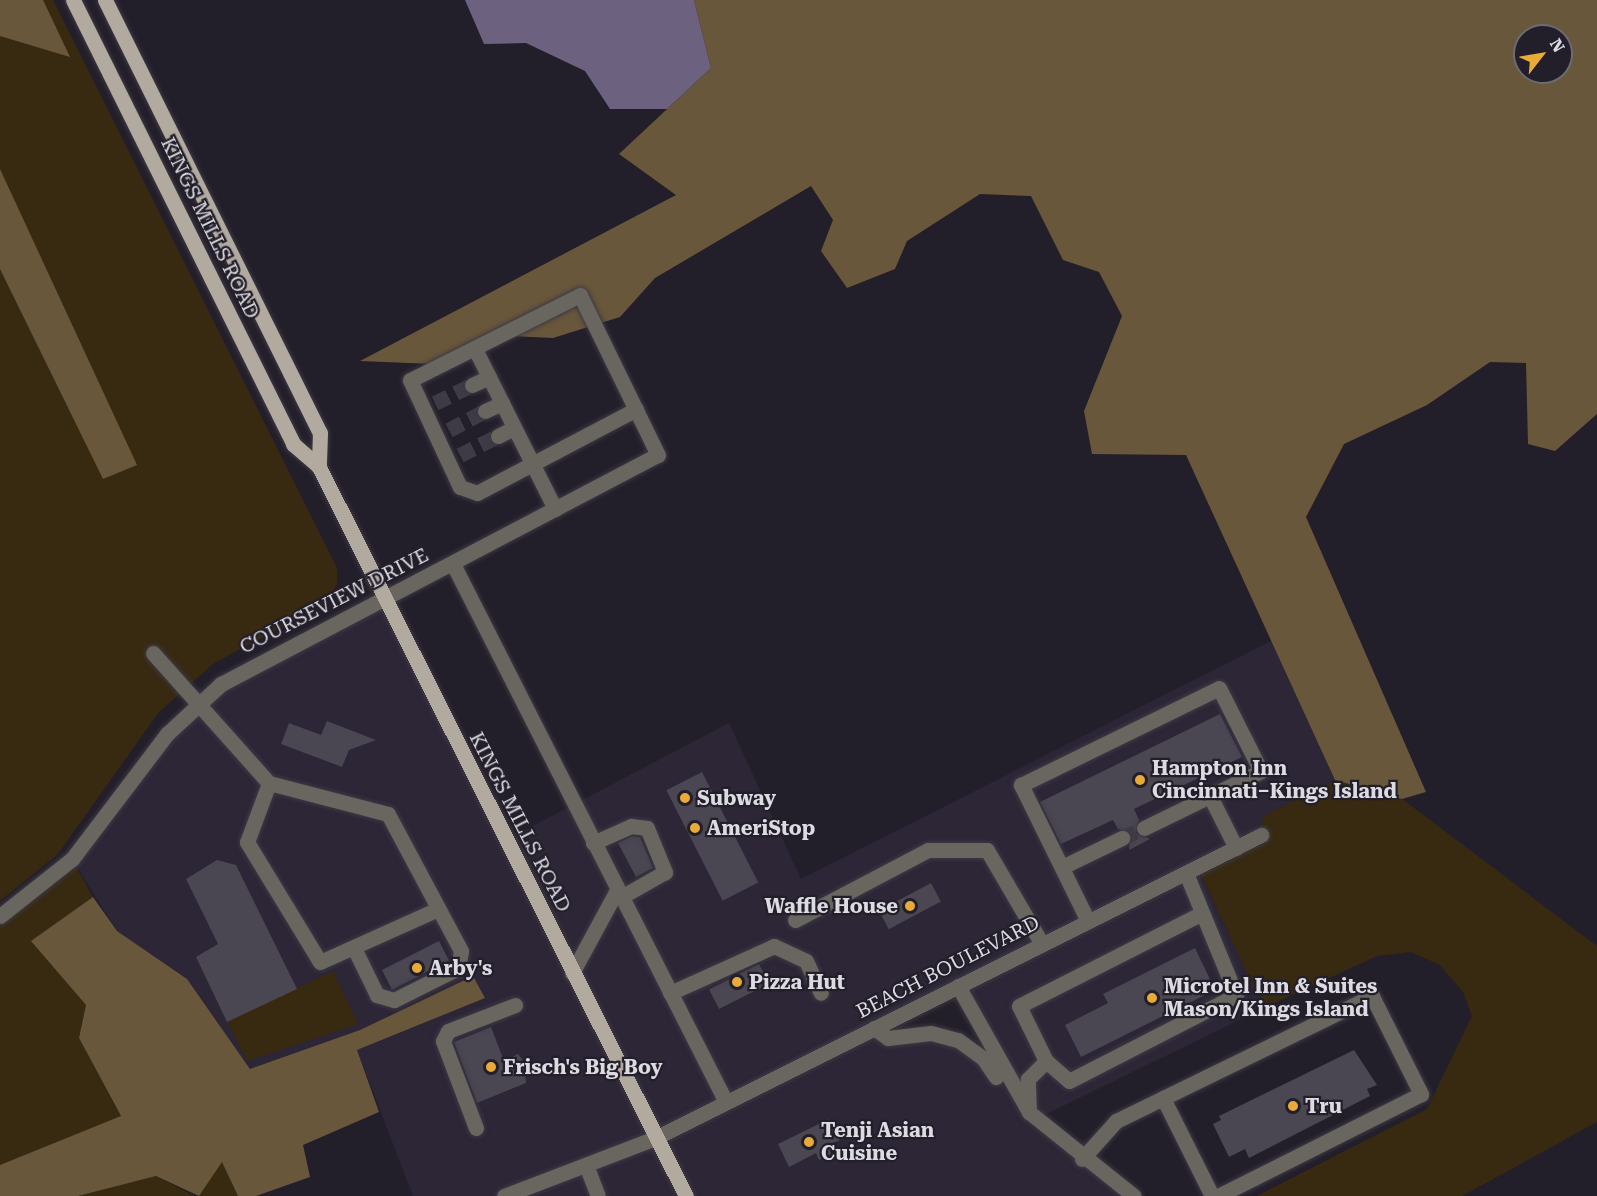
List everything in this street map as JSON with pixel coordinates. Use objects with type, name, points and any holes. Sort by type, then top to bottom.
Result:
[{"type":"main road","name":"KINGS MILLS ROAD","points":[[73,0],[293,444],[319,467],[686,1196]]},
{"type":"main road","name":"KINGS MILLS ROAD","points":[[105,0],[320,433],[319,467]]},
{"type":"street","points":[[453,564],[658,455],[636,409],[580,295],[410,380],[429,405],[442,432],[454,458],[460,487],[477,493],[636,409]]},
{"type":"street","points":[[475,349],[555,509]]},
{"type":"street","points":[[472,385],[489,376]]},
{"type":"street","points":[[485,411],[502,402]]},
{"type":"street","points":[[498,436],[514,428]]},
{"type":"street","name":"COURSEVIEW DRIVE","points":[[0,916],[72,859],[167,734],[198,703],[274,652],[453,564],[726,1102]]},
{"type":"street","points":[[153,653],[269,783],[388,814],[461,951],[458,968],[394,1000],[377,995],[348,951]]},
{"type":"street","points":[[1088,921],[1022,785],[1219,688],[1260,771],[1144,828]]},
{"type":"street","points":[[269,783],[247,842],[260,856],[314,958],[320,962],[348,951],[438,909]]},
{"type":"street","points":[[1210,796],[1236,848]]},
{"type":"street","points":[[572,973],[619,893],[665,872],[652,838],[642,824],[593,843]]},
{"type":"street","name":"BEACH BOULEVARD","points":[[504,1196],[655,1138],[1261,835]]},
{"type":"street","points":[[1062,867],[1122,838]]},
{"type":"street","points":[[795,920],[928,850],[987,850],[1016,893],[1042,944]]},
{"type":"street","points":[[1186,873],[1236,994],[1069,1081],[1046,1061],[1019,1006],[1202,913]]},
{"type":"street","points":[[670,993],[774,946],[806,961],[821,993]]},
{"type":"street","points":[[958,986],[1029,1112]]},
{"type":"street","points":[[1082,1159],[1116,1121],[1372,996],[1421,1094],[1218,1196]]},
{"type":"street","points":[[476,1128],[443,1041],[448,1031],[515,1005]]},
{"type":"street","points":[[874,1028],[888,1038],[931,1033],[958,1040],[983,1058],[1029,1112],[1082,1159],[1134,1196]]},
{"type":"street","points":[[1029,1112],[1028,1079],[1046,1061]]},
{"type":"street","points":[[1163,1098],[1212,1196]]},
{"type":"street","points":[[586,1165],[598,1196]]},
{"type":"shaded area","points":[[0,0],[53,0],[337,568],[337,584],[325,605],[214,663],[158,713],[58,854],[0,901]]},
{"type":"shaded area","points":[[0,0],[43,0],[70,57],[0,36]]},
{"type":"shaded area","points":[[465,0],[694,0],[711,68],[667,109],[610,109],[585,71],[526,43],[484,44]]},
{"type":"shaded area","points":[[694,0],[1597,0],[1597,414],[1555,451],[1528,444],[1526,363],[1490,362],[1427,405],[1344,444],[1306,517],[1426,792],[1402,799],[1335,780],[1186,455],[1092,454],[1084,411],[1122,316],[1099,272],[1063,260],[1031,196],[980,194],[907,241],[895,269],[847,288],[821,251],[833,220],[811,186],[655,278],[620,317],[553,338],[512,336],[458,365],[360,361],[676,195],[619,154],[711,68]]},
{"type":"shaded area","points":[[0,169],[137,465],[103,479],[0,269]]},
{"type":"shaded area","points":[[385,597],[506,840],[729,723],[801,879],[1275,639],[1335,780],[1263,816],[1261,835],[1197,867],[1264,1008],[1036,1119],[1134,1196],[413,1196],[357,1050],[485,998],[473,976],[360,1030],[250,1069],[187,979],[117,931],[72,859],[198,703]],"holes":[[[958,986],[1025,1108],[958,1040],[875,1028]]]},
{"type":"shaded area","points":[[1335,780],[1402,799],[1597,946],[1597,1122],[1462,1196],[1257,1196],[1427,1109],[1472,1016],[1463,992],[1440,965],[1411,952],[1377,956],[1264,1008],[1197,867],[1261,835],[1263,816]]},
{"type":"shaded area","points":[[72,859],[93,897],[32,941],[86,1005],[79,1038],[121,1117],[0,1165],[0,916]]},
{"type":"shaded area","points":[[93,897],[117,931],[187,979],[250,1069],[360,1030],[473,976],[485,998],[357,1050],[379,1112],[303,1145],[310,1177],[256,1196],[238,1196],[222,1162],[199,1196],[156,1176],[78,1196],[0,1196],[0,1165],[121,1116],[79,1038],[86,1005],[31,941]]},
{"type":"shaded area","points":[[333,971],[358,1024],[247,1061],[227,1022]]},
{"type":"shaded area","points":[[222,1161],[238,1196],[199,1196]]},
{"type":"shaded area","points":[[156,1176],[194,1196],[78,1196]]},
{"type":"building","name":"Hampton Inn Cincinnati–Kings Island","points":[[1220,714],[1242,757],[1134,809],[1139,820],[1136,833],[1150,839],[1129,850],[1130,833],[1118,829],[1113,820],[1061,844],[1040,802]]},
{"type":"building","points":[[327,721],[376,740],[349,750],[342,767],[281,744],[289,723],[321,735]]},
{"type":"building","points":[[702,772],[758,882],[723,901],[666,790]]},
{"type":"building","points":[[632,836],[640,837],[653,868],[636,877],[618,843]]},
{"type":"building","points":[[217,860],[236,865],[297,989],[227,1022],[196,957],[218,944],[186,879]]},
{"type":"building","name":"Waffle House","points":[[931,883],[941,902],[889,929],[879,911]]},
{"type":"building","name":"Arby's","points":[[439,941],[449,961],[392,990],[382,970]]},
{"type":"building","name":"Microtel Inn & Suites Mason/Kings Island","points":[[1195,948],[1215,990],[1081,1057],[1065,1025],[1108,1003],[1103,994]]},
{"type":"building","name":"Pizza Hut","points":[[759,964],[769,984],[719,1009],[709,989]]},
{"type":"building","name":"Frisch's Big Boy","points":[[491,1027],[504,1061],[518,1054],[524,1062],[526,1083],[477,1103],[454,1042]]},
{"type":"building","name":"Tru","points":[[1354,1050],[1377,1085],[1367,1089],[1370,1096],[1249,1158],[1245,1149],[1229,1157],[1213,1124],[1221,1120],[1219,1116]]},
{"type":"building","name":"Tenji Asian Cuisine","points":[[829,1119],[840,1140],[829,1145],[833,1153],[819,1160],[816,1153],[789,1167],[778,1144]]},
{"type":"tunnel","points":[[435,403],[472,385]]},
{"type":"tunnel","points":[[449,430],[485,411]]},
{"type":"tunnel","points":[[460,455],[498,436]]},
{"type":"tunnel","points":[[1122,838],[1144,828]]},
{"type":"place","name":"Hampton Inn Cincinnati–Kings Island","points":[[1140,780]]},
{"type":"place","name":"Subway","points":[[685,798]]},
{"type":"place","name":"AmeriStop","points":[[695,828]]},
{"type":"place","name":"Waffle House","points":[[910,906]]},
{"type":"place","name":"Arby's","points":[[417,968]]},
{"type":"place","name":"Pizza Hut","points":[[737,982]]},
{"type":"place","name":"Microtel Inn & Suites Mason/Kings Island","points":[[1152,998]]},
{"type":"place","name":"Frisch's Big Boy","points":[[491,1067]]},
{"type":"place","name":"Tru","points":[[1293,1106]]},
{"type":"place","name":"Tenji Asian Cuisine","points":[[809,1142]]}]
